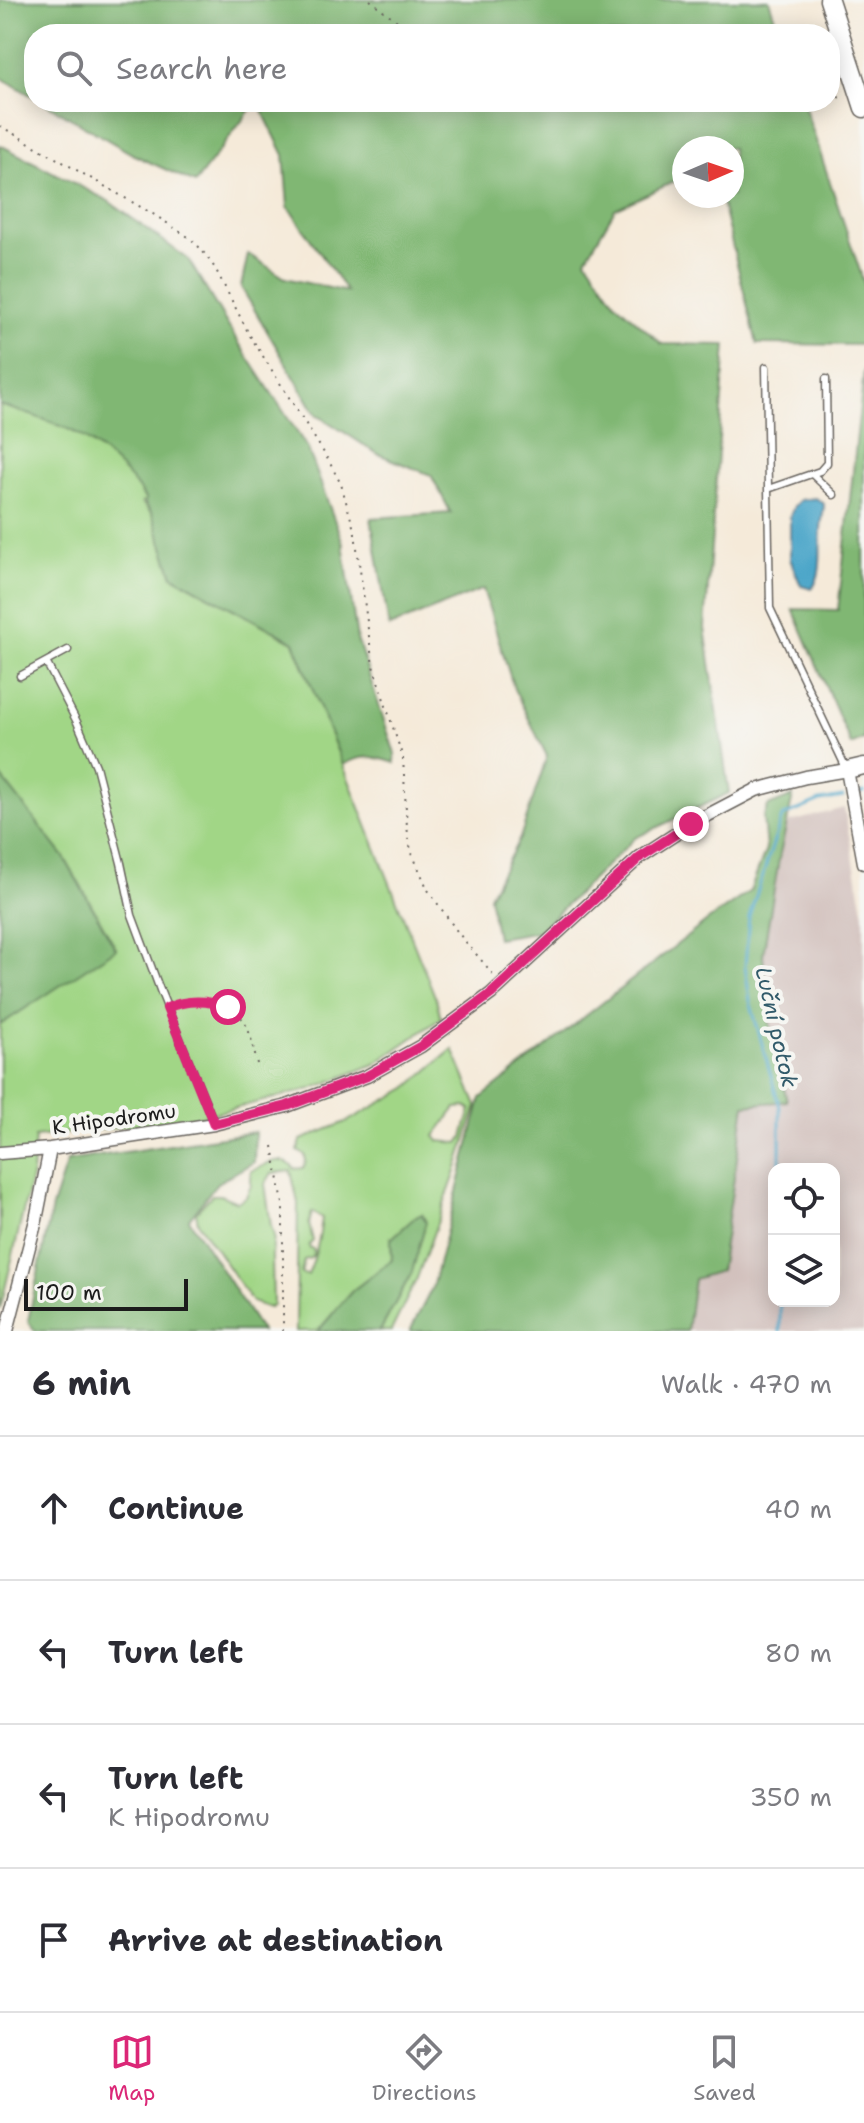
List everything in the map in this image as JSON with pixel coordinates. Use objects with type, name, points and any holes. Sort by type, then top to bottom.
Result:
[{"type":"main road","points":[[829,0],[837,24]]},
{"type":"main road","points":[[840,34],[864,108]]},
{"type":"street","points":[[864,766],[847,770],[864,863]]},
{"type":"street","name":"K Hipodromu","points":[[0,1153],[50,1149],[214,1124],[287,1106],[367,1076],[439,1034],[502,985],[640,857],[691,824],[756,790],[847,770]]},
{"type":"street","points":[[7,1331],[36,1220],[50,1149]]},
{"type":"lane","points":[[766,367],[770,608],[847,770]]},
{"type":"lane","points":[[768,489],[820,471],[827,463],[826,379]]},
{"type":"lane","points":[[812,474],[834,495]]},
{"type":"lane","points":[[20,676],[68,650]]},
{"type":"lane","points":[[46,662],[96,766],[132,915],[214,1124]]},
{"type":"path","points":[[370,0],[401,24]]},
{"type":"path","points":[[0,126],[153,214],[190,238],[201,249],[215,268],[255,345],[326,456],[341,484],[355,533],[373,666],[403,758],[411,851],[428,890],[459,934],[502,985]]},
{"type":"path","points":[[167,1008],[181,1002],[205,1001],[238,1011],[249,1029],[258,1068]]},
{"type":"path","points":[[273,1146],[283,1204],[283,1331]]},
{"type":"shaded area","points":[[844,808],[864,915],[864,1331],[687,1331],[694,1279],[720,1271],[745,1105],[787,1101],[768,1013],[763,955],[787,823]]},
{"type":"green space","points":[[0,0],[769,0],[777,24],[24,24],[24,91],[0,77]]},
{"type":"green space","points":[[60,112],[248,112],[195,183],[134,155]]},
{"type":"green space","points":[[263,112],[806,112],[864,283],[864,345],[757,344],[723,208],[744,208],[744,136],[672,136],[672,183],[615,209],[586,259],[616,303],[662,344],[726,345],[705,628],[729,793],[635,838],[539,931],[497,938],[489,896],[520,838],[547,756],[514,689],[483,589],[389,627],[371,518],[451,513],[431,475],[378,454],[316,414],[241,287],[248,254],[285,278],[347,292],[288,207],[284,155]]},
{"type":"green space","points":[[0,145],[107,200],[188,259],[308,449],[343,543],[357,639],[395,754],[395,763],[369,757],[343,765],[294,642],[173,576],[152,514],[144,502],[146,500],[103,452],[64,427],[0,405]]},
{"type":"green space","points":[[864,369],[864,739],[851,745],[793,609],[838,610]]},
{"type":"green space","points":[[0,405],[67,428],[106,454],[125,472],[146,501],[142,503],[152,514],[173,576],[294,642],[441,1018],[375,1064],[311,1089],[191,1119],[35,1137],[32,1174],[0,1310],[0,1025],[116,948],[64,857],[0,775]]},
{"type":"green space","points":[[0,775],[64,857],[116,949],[0,1025]]},
{"type":"green space","points":[[793,796],[763,955],[768,1014],[787,1101],[745,1105],[720,1271],[694,1279],[687,1331],[410,1331],[432,1288],[481,1098],[707,921],[750,891],[766,849],[763,818],[768,806]]},
{"type":"green space","points":[[453,1049],[477,1106],[417,1278],[391,1331],[380,1331],[412,1272],[391,1239],[392,1260],[352,1291],[318,1331],[296,1331],[298,1203],[291,1171],[272,1173],[265,1184],[274,1235],[273,1305],[268,1308],[252,1302],[198,1223],[196,1212],[212,1195],[237,1202],[246,1197],[251,1185],[251,1171],[269,1163],[279,1161],[295,1169],[303,1168],[305,1155],[298,1151],[301,1140],[348,1121],[407,1088]],"holes":[[[456,1108],[471,1109],[459,1143],[439,1141],[435,1136]],[[312,1212],[322,1218],[317,1247],[308,1275],[301,1274],[304,1260],[314,1254],[309,1245],[313,1241],[309,1224]]]},
{"type":"green space","points":[[255,1132],[254,1162],[217,1183],[189,1219],[261,1331],[35,1331],[28,1321],[52,1207],[67,1161]]},
{"type":"green space","points":[[422,1214],[426,1222],[412,1272],[380,1331],[318,1331],[352,1291],[392,1260],[391,1239]]},
{"type":"water","points":[[816,498],[824,507],[820,569],[812,589],[801,586],[790,559],[790,517],[800,500]]},
{"type":"waterway","name":"Luční potok","points":[[860,793],[864,792]]},
{"type":"waterway","name":"Luční potok","points":[[780,1163],[780,1108],[750,1001],[745,966],[749,917],[782,817],[820,801],[843,797]]},
{"type":"waterway","name":"Luční potok","points":[[780,1307],[780,1331]]},
{"type":"route","points":[[228,1007],[205,1001],[181,1002],[167,1008],[214,1124],[287,1106],[367,1076],[421,1046],[491,994],[640,857],[691,824]]}]
